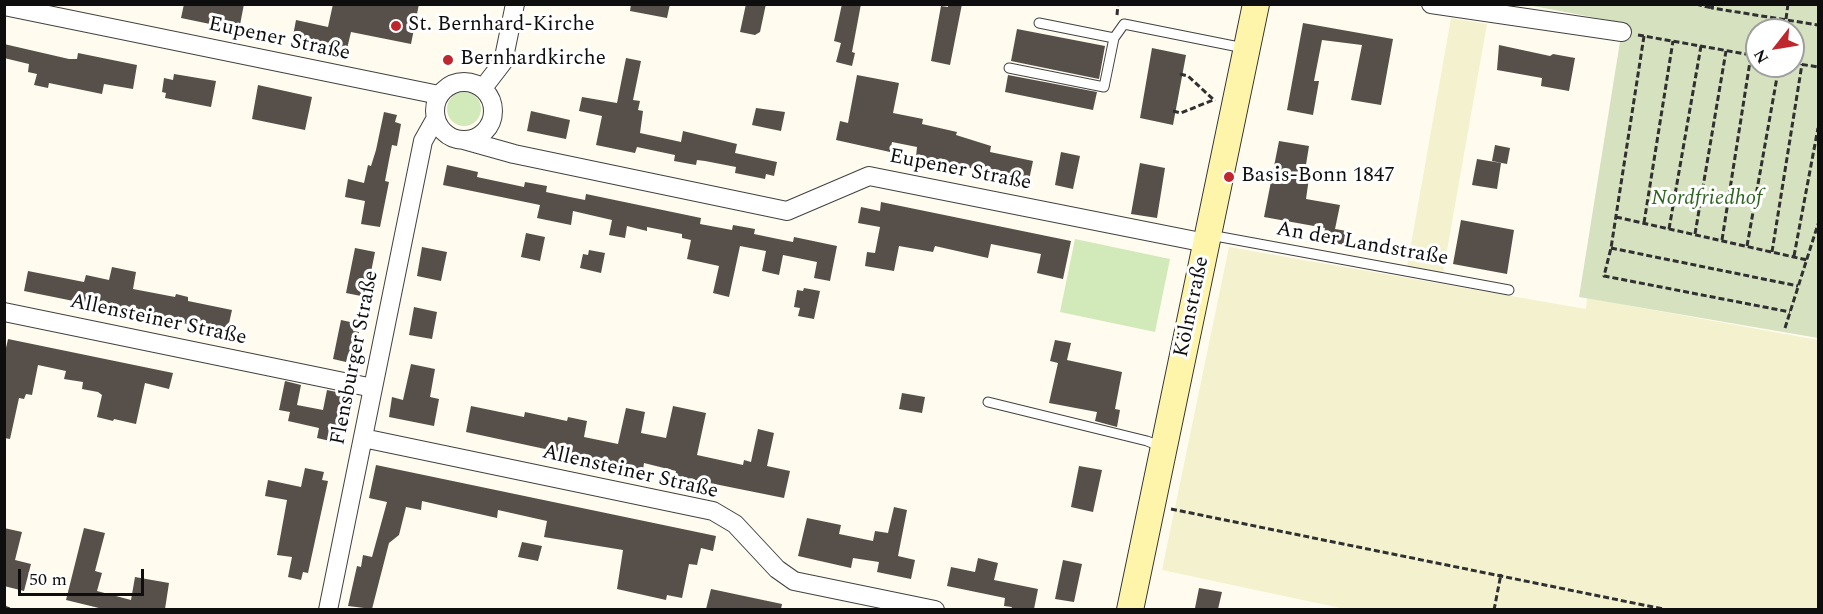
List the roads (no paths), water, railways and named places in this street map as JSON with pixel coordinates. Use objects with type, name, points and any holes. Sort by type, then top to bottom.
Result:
[{"type":"main road","name":"Kölnstraße","points":[[1130,609],[1256,4]]},
{"type":"street","points":[[483,88],[503,62],[515,4]]},
{"type":"street","points":[[1431,4],[1622,32]]},
{"type":"street","name":"Eupener Straße","points":[[4,6],[439,95]]},
{"type":"street","points":[[470,82],[483,88],[492,100],[493,114],[489,127],[478,137],[464,140],[452,137],[441,130],[436,118],[435,106],[439,95],[454,83],[470,82]]},
{"type":"street","name":"Flensburger Straße","points":[[328,609],[423,141],[436,118]]},
{"type":"street","name":"Eupener Straße","points":[[464,140],[514,154],[787,212],[869,176],[1207,239]]},
{"type":"street","name":"Allensteiner Straße","points":[[4,312],[373,388]]},
{"type":"street","name":"Allensteiner Straße","points":[[363,438],[713,512],[735,524],[777,569],[794,581],[935,609]]},
{"type":"lane","points":[[1039,23],[1114,38]]},
{"type":"lane","points":[[1009,68],[1104,87],[1114,38],[1124,24],[1247,48]]},
{"type":"lane","name":"An der Landstraße","points":[[1207,239],[1509,290]]},
{"type":"lane","points":[[988,402],[1147,441],[1164,448]]},
{"type":"place","name":"St. Bernhard-Kirche","points":[[396,26]]},
{"type":"place","name":"Bernhardkirche","points":[[448,60]]},
{"type":"place","name":"Basis-Bonn 1847","points":[[1229,177]]},
{"type":"park label","name":"Nordfriedhof","points":[[1707,200]]}]
